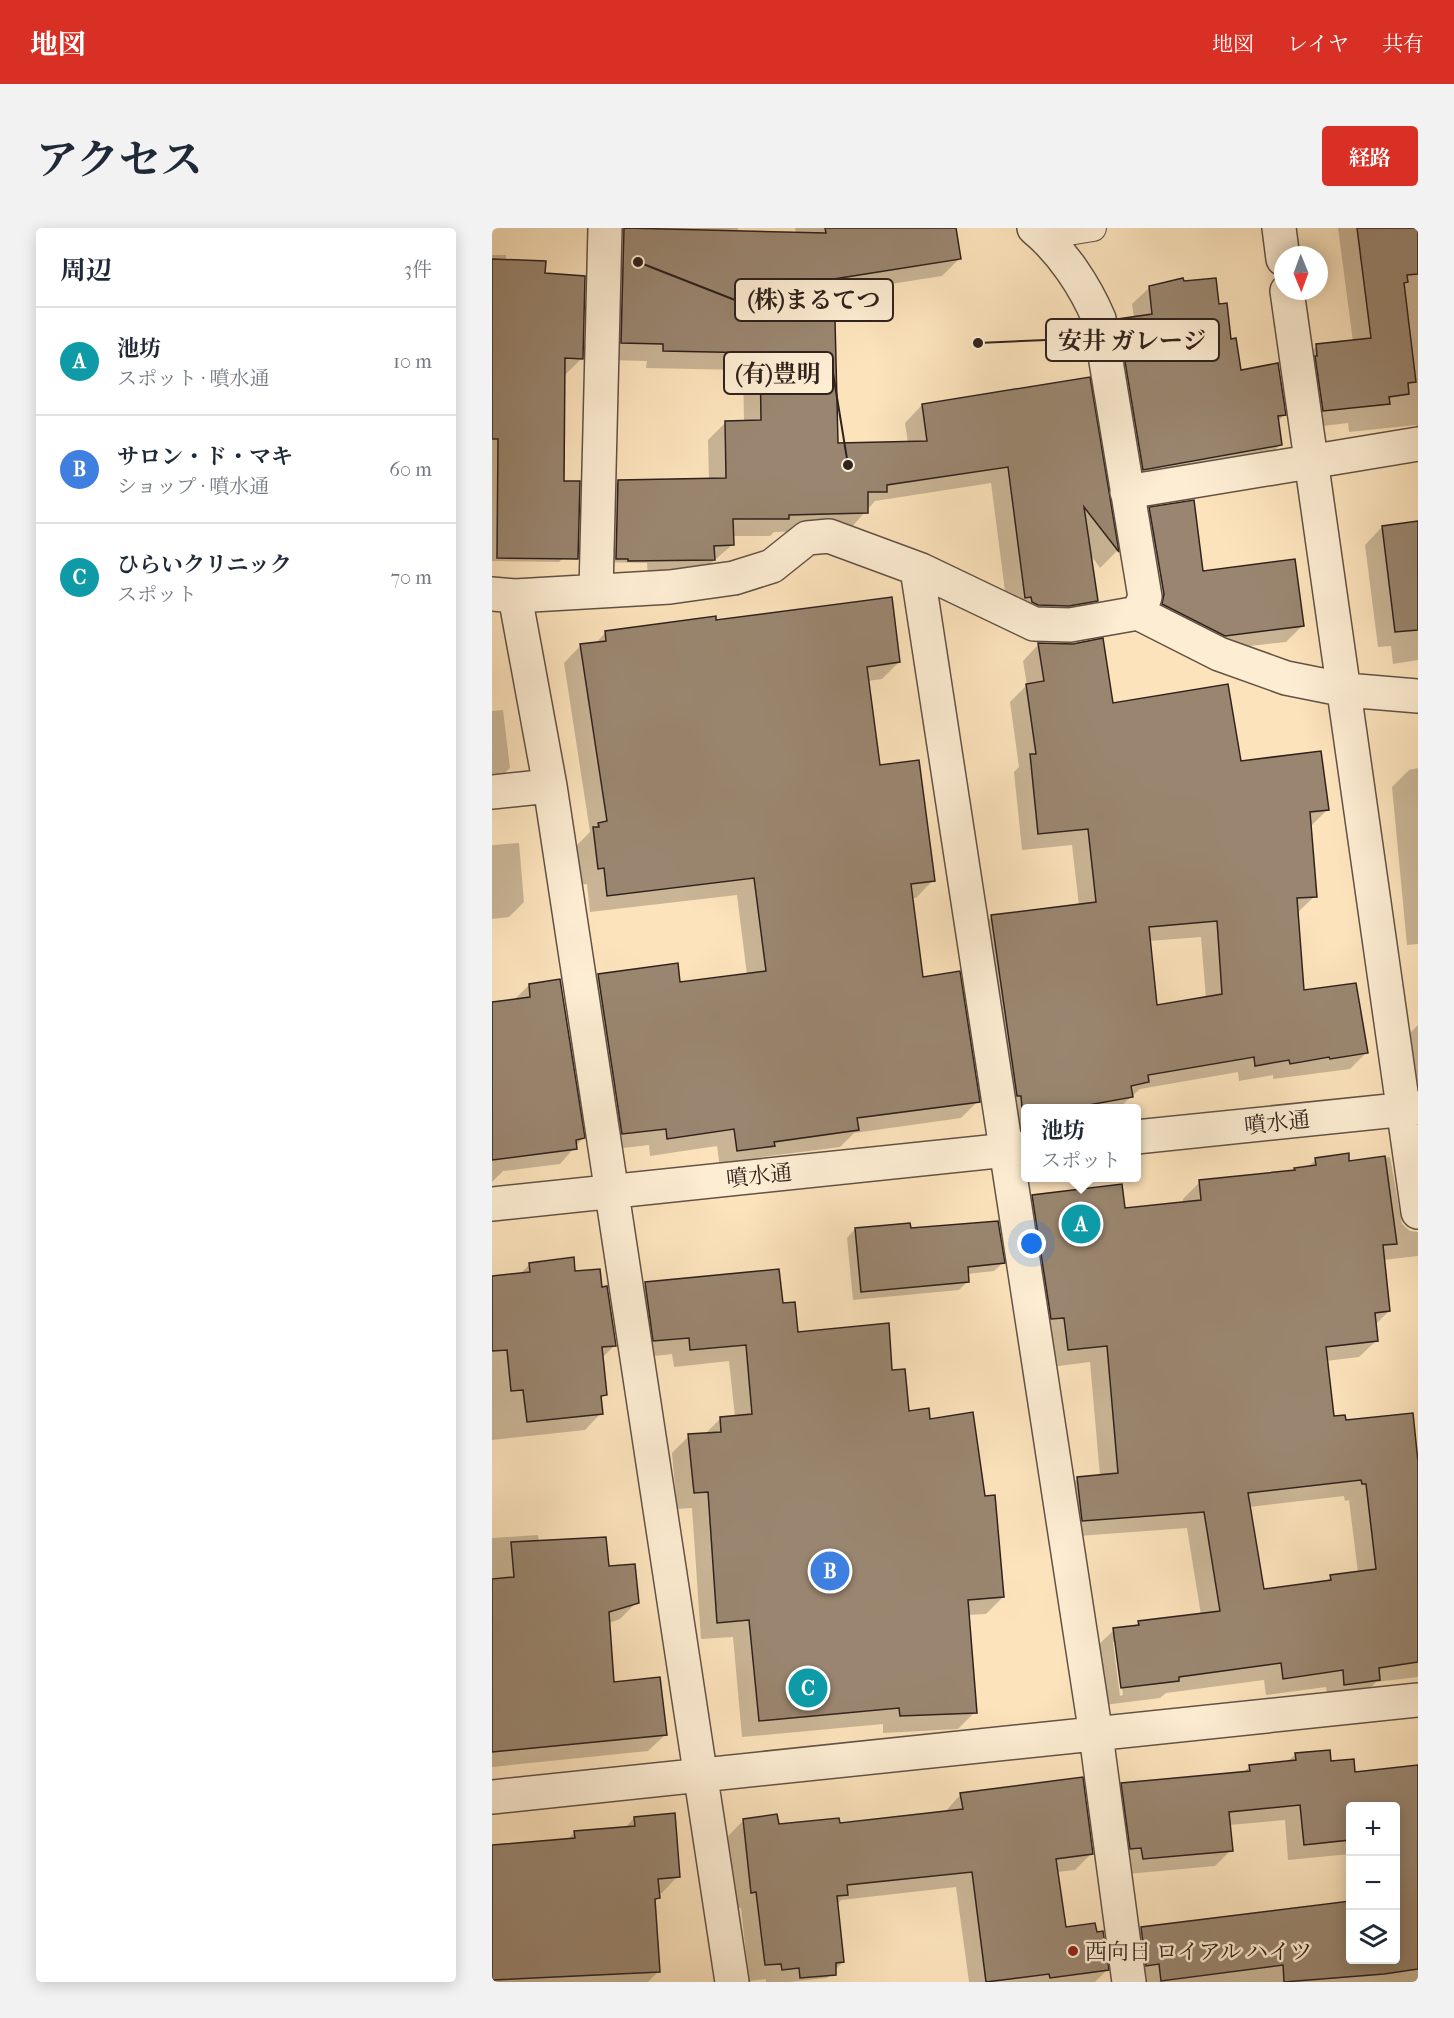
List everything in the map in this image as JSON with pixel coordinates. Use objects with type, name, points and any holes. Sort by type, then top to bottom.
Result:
[{"type":"street","points":[[596,591],[605,228]]},
{"type":"street","points":[[1279,228],[1281,246]]},
{"type":"street","points":[[1039,232],[1086,291],[1099,319],[1145,597],[1138,613]]},
{"type":"street","points":[[1288,300],[1410,1109],[1418,1212]]},
{"type":"street","points":[[1127,492],[1418,444]]},
{"type":"street","points":[[732,1982],[550,786],[503,595],[670,587],[734,578],[771,566],[807,537],[829,536],[917,569],[1034,624],[1070,625],[1138,613],[1254,668],[1346,690],[1418,696]]},
{"type":"street","points":[[917,569],[1015,1149],[1129,1982]]},
{"type":"street","points":[[492,792],[550,786]]},
{"type":"street","name":"噴水通","points":[[1141,1137],[1410,1109]]},
{"type":"street","name":"噴水通","points":[[492,1204],[1015,1149]]},
{"type":"street","points":[[492,1797],[1418,1700]]},
{"type":"lane","points":[[1039,232],[1093,228]]},
{"type":"building","points":[[624,228],[826,233],[825,228],[956,228],[961,259],[834,279],[838,443],[927,441],[922,404],[1090,377],[1119,552],[1084,507],[1098,601],[1069,606],[1038,605],[1032,602],[1031,597],[1025,598],[1008,467],[887,485],[887,492],[868,492],[868,513],[789,515],[789,519],[733,519],[734,545],[714,546],[715,560],[628,561],[628,559],[616,559],[618,480],[726,478],[725,421],[761,420],[760,353],[663,351],[663,344],[621,343]]},
{"type":"building","points":[[1357,228],[1418,228],[1418,274],[1407,275],[1408,282],[1404,283],[1416,382],[1408,383],[1409,394],[1389,397],[1390,404],[1323,411],[1315,356],[1317,356],[1316,344],[1371,338]]},
{"type":"building","points":[[492,259],[546,261],[545,273],[585,276],[583,359],[565,358],[564,481],[580,481],[578,559],[497,558],[498,439],[492,439]]},
{"type":"building","points":[[1183,278],[1184,281],[1216,278],[1219,304],[1227,303],[1231,339],[1236,338],[1241,370],[1278,363],[1286,415],[1278,416],[1282,445],[1143,470],[1118,319],[1152,314],[1149,286]]},
{"type":"building","points":[[1194,500],[1203,571],[1295,559],[1304,626],[1225,636],[1162,604],[1164,594],[1149,507]]},
{"type":"building","points":[[1418,521],[1418,630],[1395,632],[1382,526]]},
{"type":"building","points":[[892,597],[900,662],[867,667],[880,765],[919,760],[935,881],[911,884],[923,977],[960,971],[980,1102],[857,1118],[859,1130],[774,1142],[775,1146],[737,1151],[734,1129],[667,1139],[666,1129],[622,1134],[598,974],[678,963],[680,982],[766,971],[754,878],[607,896],[604,868],[598,869],[593,827],[599,827],[598,823],[607,821],[580,644],[606,641],[605,631],[716,616],[716,620]]},
{"type":"building","points":[[1103,638],[1113,703],[1228,684],[1241,761],[1321,751],[1329,810],[1310,812],[1317,897],[1297,898],[1304,990],[1356,983],[1368,1053],[1290,1064],[1289,1060],[1255,1066],[1254,1057],[1148,1075],[1149,1082],[1131,1086],[1133,1097],[1094,1104],[1022,1104],[1021,1096],[1017,1096],[991,915],[1096,902],[1088,829],[1038,834],[1030,754],[1036,754],[1026,684],[1044,681],[1038,643],[1073,644]],"holes":[[[1217,921],[1222,994],[1157,1005],[1149,927]]]},
{"type":"building","points":[[560,979],[585,1138],[576,1140],[577,1149],[492,1160],[492,1002],[530,997],[529,984]]},
{"type":"building","points":[[1349,1153],[1349,1161],[1385,1156],[1397,1244],[1383,1245],[1390,1311],[1375,1313],[1378,1341],[1326,1347],[1334,1416],[1345,1415],[1346,1420],[1413,1413],[1418,1462],[1418,1662],[1379,1668],[1380,1680],[1344,1685],[1343,1670],[1283,1679],[1281,1663],[1179,1677],[1179,1681],[1121,1688],[1113,1628],[1139,1625],[1138,1621],[1220,1611],[1204,1512],[1082,1521],[1077,1477],[1118,1473],[1107,1346],[1068,1350],[1064,1318],[1051,1319],[1032,1195],[1122,1184],[1125,1208],[1201,1200],[1199,1180],[1295,1170],[1294,1168],[1316,1165],[1315,1158]],"holes":[[[1361,1480],[1362,1484],[1366,1484],[1376,1569],[1330,1575],[1331,1580],[1264,1589],[1248,1493]]]},
{"type":"building","points":[[998,1221],[1005,1263],[968,1267],[969,1282],[861,1292],[855,1228],[910,1223],[911,1228]]},
{"type":"building","points":[[574,1257],[575,1271],[600,1269],[602,1287],[607,1286],[616,1346],[602,1347],[607,1395],[601,1396],[603,1414],[527,1422],[523,1390],[511,1391],[507,1350],[492,1351],[492,1276],[530,1272],[529,1263]]},
{"type":"building","points":[[779,1269],[783,1303],[795,1302],[798,1332],[889,1323],[892,1370],[905,1369],[909,1411],[929,1408],[930,1419],[973,1412],[985,1496],[995,1495],[1004,1597],[968,1600],[977,1713],[900,1716],[899,1708],[759,1721],[749,1620],[717,1623],[708,1492],[694,1493],[688,1434],[721,1432],[720,1417],[752,1414],[746,1345],[690,1350],[689,1338],[653,1341],[645,1282]]},
{"type":"building","points":[[606,1537],[609,1566],[635,1564],[639,1603],[609,1612],[614,1682],[660,1677],[667,1735],[492,1752],[492,1579],[514,1577],[511,1542]]},
{"type":"building","points":[[1330,1750],[1331,1761],[1354,1759],[1355,1772],[1418,1765],[1418,1969],[1284,1982],[1283,1965],[1161,1981],[1159,1964],[1146,1966],[1141,1927],[1346,1901],[1346,1964],[1400,1964],[1400,1802],[1346,1802],[1346,1840],[1304,1845],[1300,1805],[1229,1812],[1233,1851],[1143,1859],[1141,1848],[1130,1849],[1121,1783],[1250,1771],[1249,1765],[1296,1760],[1295,1753]]},
{"type":"building","points":[[1083,1777],[1093,1854],[1056,1859],[1066,1927],[1095,1923],[1097,1932],[1103,1931],[1109,1970],[1050,1978],[1049,1974],[986,1982],[972,1872],[847,1885],[848,1895],[837,1896],[844,1962],[836,1963],[836,1975],[800,1978],[799,1968],[782,1970],[781,1964],[765,1965],[756,1892],[751,1893],[743,1819],[777,1814],[779,1824],[839,1818],[840,1823],[963,1809],[960,1793]]},
{"type":"building","points":[[675,1813],[680,1877],[658,1879],[660,1898],[655,1899],[660,1972],[492,1980],[492,1845],[575,1838],[574,1831],[635,1826],[634,1817]]},
{"type":"place","name":"(株)まるてつ","points":[[638,262]]},
{"type":"place","name":"安井 ガレージ","points":[[978,343]]},
{"type":"place","name":"(有)豊明","points":[[848,465]]},
{"type":"place","name":"池坊","points":[[1081,1224]]},
{"type":"place","name":"サロン・ド・マキ","points":[[830,1571]]},
{"type":"place","name":"ひらいクリニック","points":[[808,1688]]},
{"type":"place","name":"西向日 ロイアル ハイツ","points":[[1073,1951]]}]
